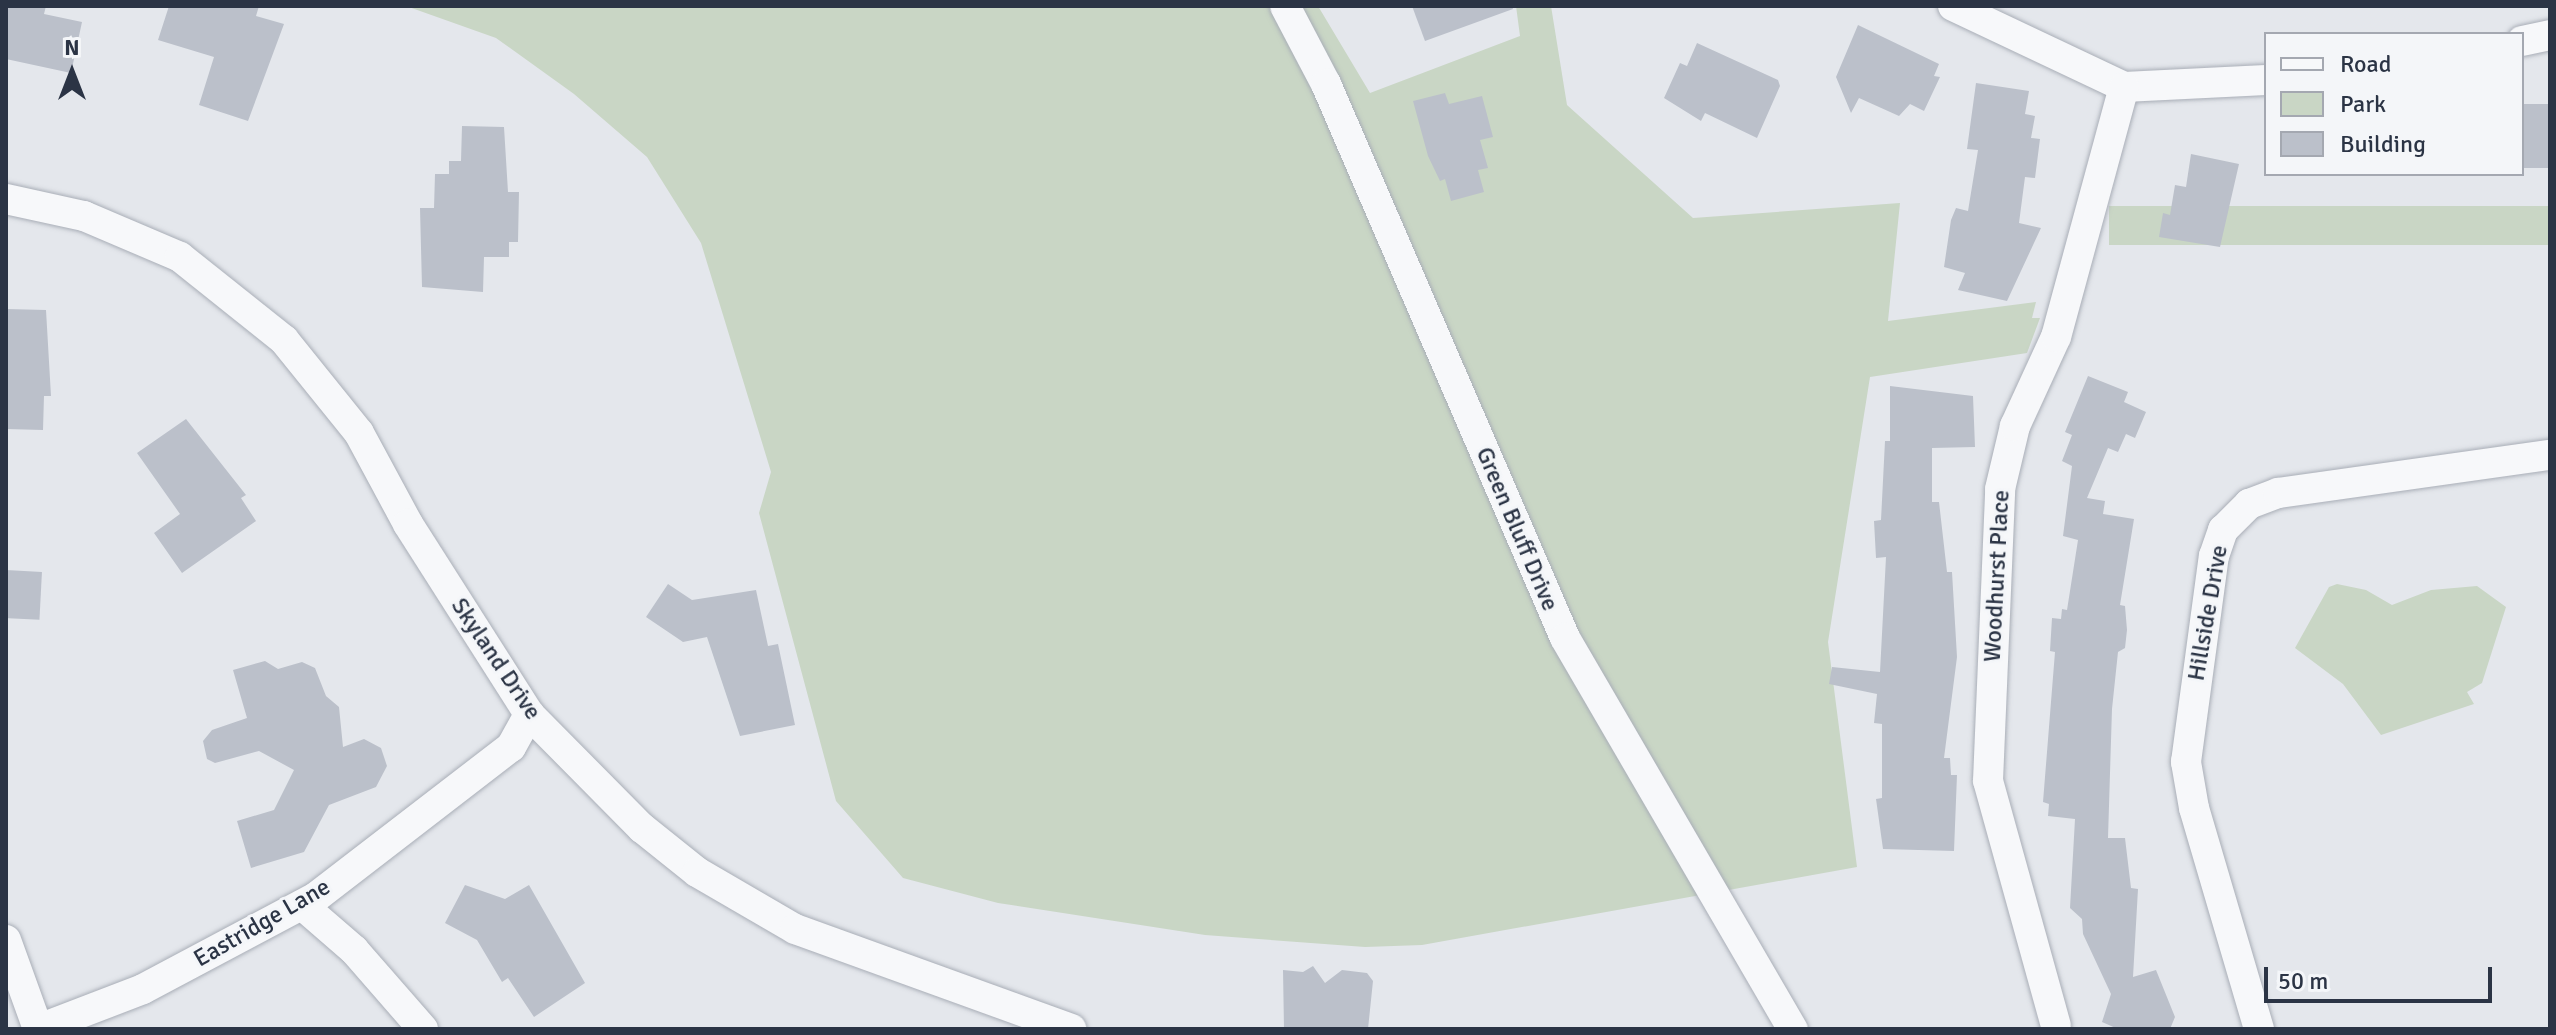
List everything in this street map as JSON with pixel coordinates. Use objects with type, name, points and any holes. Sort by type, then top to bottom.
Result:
[{"type":"street","name":"Green Bluff Drive","points":[[1285,6],[1326,84],[1565,638],[1793,1029]]},
{"type":"street","points":[[1953,6],[2124,87],[2264,80]]},
{"type":"street","points":[[2524,41],[2550,35]]},
{"type":"street","name":"Woodhurst Place","points":[[2056,1026],[1988,781],[2000,489],[2015,426],[2056,337],[2124,87]]},
{"type":"street","name":"Skyland Drive","points":[[6,199],[84,216],[180,257],[284,340],[359,433],[408,524],[529,714],[642,828],[737,897],[795,929],[1028,1021],[1071,1029]]},
{"type":"street","name":"Hillside Drive","points":[[2259,1029],[2194,808],[2186,762],[2223,530],[2249,504],[2278,493],[2550,455]]},
{"type":"street","name":"Eastridge Lane","points":[[39,1029],[143,989],[302,905],[511,747],[529,714]]},
{"type":"street","points":[[302,905],[354,950],[423,1029]]},
{"type":"street","points":[[6,940],[39,1029]]},
{"type":"green space","points":[[406,6],[1318,6],[1370,93],[1520,36],[1516,6],[1551,6],[1567,105],[1693,218],[1900,203],[1888,321],[2036,302],[2032,318],[2040,318],[2027,353],[1870,377],[1828,642],[1857,867],[1422,945],[1365,947],[1205,935],[998,903],[903,878],[836,801],[759,513],[771,472],[701,243],[647,157],[574,94],[496,38]]},
{"type":"green space","points":[[2109,206],[2550,206],[2550,245],[2109,245]]},
{"type":"green space","points":[[2337,584],[2366,590],[2392,605],[2431,590],[2477,586],[2506,607],[2482,683],[2467,692],[2474,704],[2381,735],[2343,684],[2295,648],[2329,587]]},
{"type":"building","points":[[8,6],[46,6],[44,14],[82,22],[71,73],[6,59]]},
{"type":"building","points":[[169,6],[259,6],[256,16],[284,24],[248,121],[199,105],[214,57],[158,40]]},
{"type":"building","points":[[1412,6],[1512,6],[1513,9],[1425,41]]},
{"type":"building","points":[[1858,25],[1939,64],[1934,76],[1940,77],[1924,111],[1910,104],[1899,116],[1859,98],[1851,113],[1836,77]]},
{"type":"building","points":[[1697,43],[1778,80],[1780,86],[1757,138],[1705,113],[1701,121],[1664,98],[1680,63],[1687,66]]},
{"type":"building","points":[[1976,83],[2029,91],[2025,114],[2035,116],[2031,138],[2040,139],[2035,178],[2025,177],[2019,223],[2041,228],[2007,301],[1958,290],[1965,273],[1944,267],[1951,220],[1956,208],[1968,211],[1978,150],[1967,149]]},
{"type":"building","points":[[1445,93],[1449,104],[1482,96],[1493,137],[1480,140],[1488,168],[1478,170],[1484,192],[1451,201],[1445,179],[1440,181],[1428,156],[1413,101]]},
{"type":"building","points":[[2524,104],[2550,104],[2550,168],[2524,168]]},
{"type":"building","points":[[462,126],[504,127],[508,192],[519,192],[518,242],[509,242],[509,257],[484,257],[483,292],[422,287],[420,208],[434,208],[435,174],[449,174],[449,161],[461,161]]},
{"type":"building","points":[[2191,154],[2239,164],[2220,247],[2159,237],[2163,213],[2170,215],[2175,185],[2186,187]]},
{"type":"building","points":[[6,309],[46,310],[51,396],[44,396],[43,430],[6,429]]},
{"type":"building","points":[[2088,376],[2128,392],[2124,402],[2146,412],[2135,438],[2126,434],[2118,452],[2108,448],[2087,498],[2105,501],[2103,514],[2134,519],[2120,605],[2125,606],[2127,630],[2125,648],[2118,652],[2112,709],[2108,838],[2125,838],[2131,888],[2138,889],[2133,977],[2156,970],[2175,1017],[2170,1029],[2118,1029],[2102,1022],[2111,994],[2083,934],[2082,919],[2070,908],[2075,819],[2048,816],[2049,804],[2043,802],[2055,652],[2050,651],[2052,618],[2061,619],[2062,609],[2067,610],[2078,540],[2063,536],[2072,466],[2062,461],[2072,435],[2065,432]]},
{"type":"building","points":[[1890,386],[1973,396],[1975,447],[1932,448],[1932,502],[1939,502],[1947,572],[1952,572],[1957,657],[1944,758],[1950,758],[1951,775],[1957,775],[1954,851],[1883,849],[1876,799],[1882,798],[1882,724],[1874,723],[1877,694],[1829,684],[1832,667],[1880,672],[1886,557],[1876,558],[1874,521],[1881,520],[1885,441],[1890,441]]},
{"type":"building","points":[[186,419],[246,495],[241,498],[256,521],[182,573],[154,533],[180,514],[137,453]]},
{"type":"building","points":[[6,570],[42,572],[39,620],[6,618]]},
{"type":"building","points":[[668,584],[692,600],[756,590],[768,646],[778,644],[795,725],[740,736],[707,637],[683,642],[646,617]]},
{"type":"building","points":[[265,661],[278,669],[302,662],[315,668],[326,696],[339,707],[343,747],[364,739],[381,748],[387,766],[376,787],[329,805],[304,852],[251,868],[237,821],[274,810],[294,770],[259,751],[215,763],[207,759],[203,741],[212,730],[247,718],[233,670]]},
{"type":"building","points":[[465,885],[505,899],[529,885],[585,983],[534,1017],[508,978],[502,982],[477,940],[445,923]]},
{"type":"building","points":[[1313,966],[1325,983],[1342,970],[1367,973],[1373,981],[1368,1029],[1284,1029],[1283,970],[1303,972]]}]
